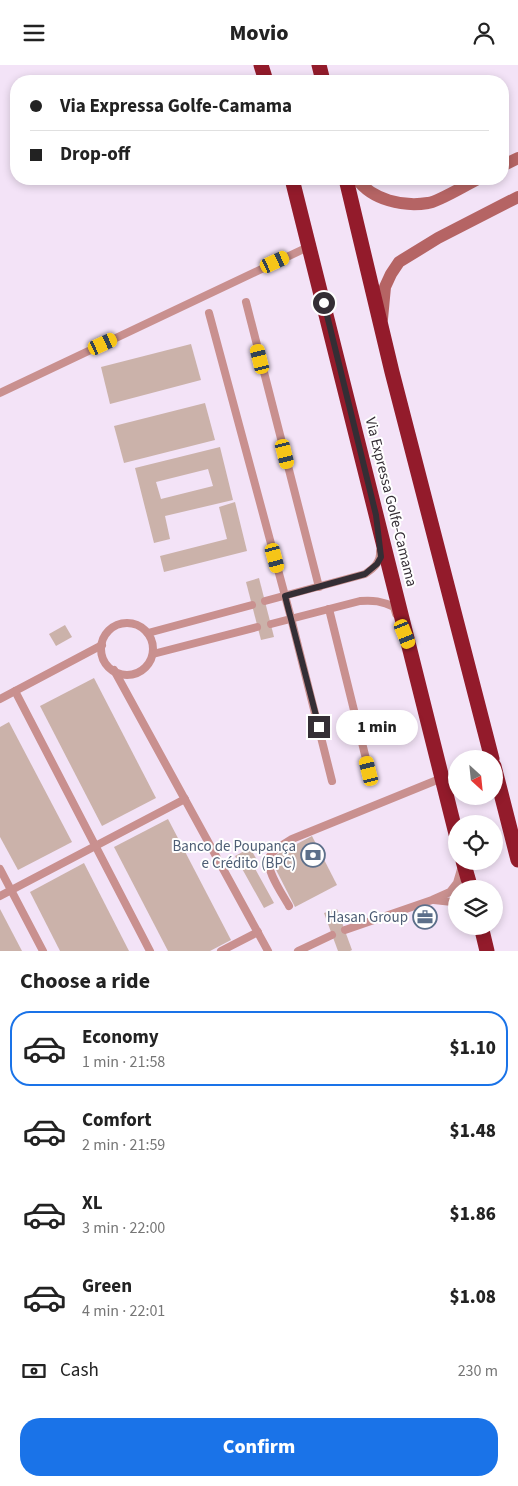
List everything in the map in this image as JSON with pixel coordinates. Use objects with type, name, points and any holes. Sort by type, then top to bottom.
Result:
[{"type":"highway","name":"Via Expressa Golfe-Camama","points":[[294,185],[451,815]]},
{"type":"highway","points":[[347,185],[490,750]]},
{"type":"highway","points":[[503,802],[518,861]]},
{"type":"street","points":[[363,185],[371,193],[384,199],[405,203],[430,203],[466,185]]},
{"type":"street","points":[[382,326],[385,287],[399,262],[438,238],[518,197]]},
{"type":"lane","points":[[0,393],[310,246]]},
{"type":"lane","points":[[246,302],[319,587]]},
{"type":"lane","points":[[209,313],[285,596],[332,781]]},
{"type":"lane","points":[[265,601],[365,574],[377,564],[381,557],[376,515]]},
{"type":"lane","points":[[271,624],[360,601],[374,600],[394,607],[410,648]]},
{"type":"lane","points":[[148,633],[252,605]]},
{"type":"lane","points":[[329,609],[369,771]]},
{"type":"lane","points":[[114,670],[126,675],[134,674],[148,665],[153,654],[152,641],[142,627],[126,623],[117,625],[110,630],[102,645],[105,661],[114,670],[268,951]]},
{"type":"lane","points":[[153,654],[257,627]]},
{"type":"lane","points":[[0,699],[102,645]]},
{"type":"lane","points":[[15,691],[150,951]]},
{"type":"lane","points":[[288,907],[267,866],[268,857],[275,849],[292,839],[442,777]]},
{"type":"lane","points":[[0,896],[185,799]]},
{"type":"lane","points":[[0,869],[43,951]]},
{"type":"lane","points":[[345,930],[450,892],[462,870]]},
{"type":"lane","points":[[432,900],[448,902]]},
{"type":"lane","points":[[221,951],[258,932]]},
{"type":"lane","points":[[298,951],[332,935]]},
{"type":"building","points":[[191,344],[201,380],[110,404],[101,367]]},
{"type":"building","points":[[205,403],[215,440],[124,463],[114,426]]},
{"type":"building","points":[[220,447],[233,500],[165,516],[170,539],[154,543],[135,468]],"holes":[[[208,469],[213,486],[161,499],[156,482]]]},
{"type":"building","points":[[235,502],[247,551],[164,572],[160,556],[227,539],[219,507]]},
{"type":"building","points":[[259,578],[274,637],[261,640],[246,582]]},
{"type":"building","points":[[65,625],[72,637],[56,646],[49,634]]},
{"type":"building","points":[[94,678],[156,798],[102,826],[40,706]]},
{"type":"building","points":[[9,722],[72,842],[18,870],[0,837],[0,727]]},
{"type":"building","points":[[168,819],[231,940],[210,951],[168,951],[114,847]]},
{"type":"building","points":[[312,836],[337,885],[295,907],[270,858]]},
{"type":"building","points":[[250,848],[257,860],[252,863],[274,903],[264,908],[235,856]]},
{"type":"building","points":[[84,863],[129,951],[60,951],[30,892]]},
{"type":"building","points":[[0,909],[22,951],[0,951]]},
{"type":"building","points":[[337,909],[352,950],[350,951],[338,951],[324,913]]},
{"type":"place","name":"Banco de Poupança e Crédito (BPC)","points":[[313,855]]},
{"type":"place","name":"Hasan Group","points":[[425,917]]},
{"type":"route","points":[[319,727],[285,596],[365,574],[377,564],[381,557],[376,515],[324,303]]}]
